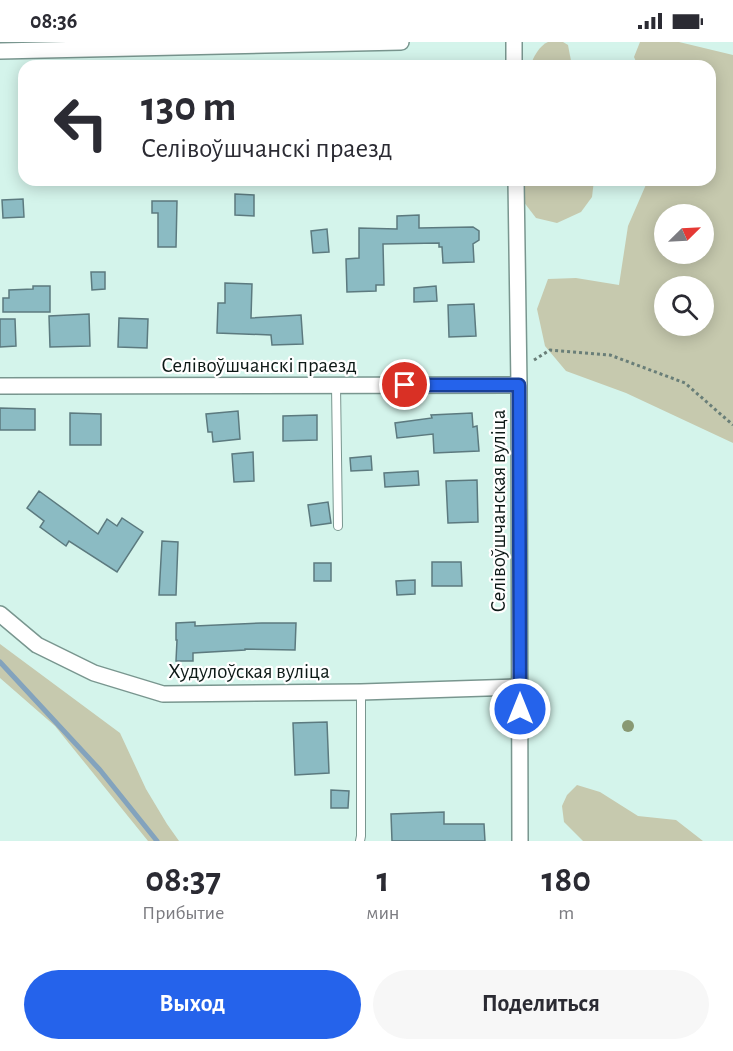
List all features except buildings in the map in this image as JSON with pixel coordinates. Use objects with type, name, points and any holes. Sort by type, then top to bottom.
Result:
[{"type":"street","points":[[0,51],[184,44],[401,42]]},
{"type":"street","points":[[514,42],[514,60]]},
{"type":"street","name":"Селівоўшчанская вуліца","points":[[516,186],[520,841]]},
{"type":"street","name":"Селівоўшчанскі праезд","points":[[0,386],[336,386],[519,377]]},
{"type":"street","name":"Худулоўская вуліца","points":[[0,614],[46,650],[94,673],[163,694],[361,692],[520,687]]},
{"type":"lane","points":[[336,386],[338,526]]},
{"type":"lane","points":[[360,841],[361,692]]},
{"type":"path","points":[[519,377],[550,350],[610,355],[685,383],[733,425]]},
{"type":"green space","points":[[548,42],[563,42],[568,45],[571,60],[533,60],[542,46]]},
{"type":"green space","points":[[640,42],[679,42],[733,55],[733,443],[626,393],[566,371],[545,346],[537,309],[548,279],[576,278],[619,285],[628,226],[645,186],[716,186],[716,60],[635,60],[634,57]]},
{"type":"green space","points":[[523,186],[593,186],[592,197],[581,212],[557,223],[536,218],[523,201]]},
{"type":"green space","points":[[0,644],[120,733],[146,789],[179,841],[148,841],[55,726],[0,678]]},
{"type":"green space","points":[[577,785],[600,792],[638,816],[676,820],[703,841],[583,841],[564,822],[562,806],[567,795]]},
{"type":"waterway","points":[[0,662],[100,770],[157,841]]},
{"type":"route","points":[[405,385],[519,385],[520,709]]}]
